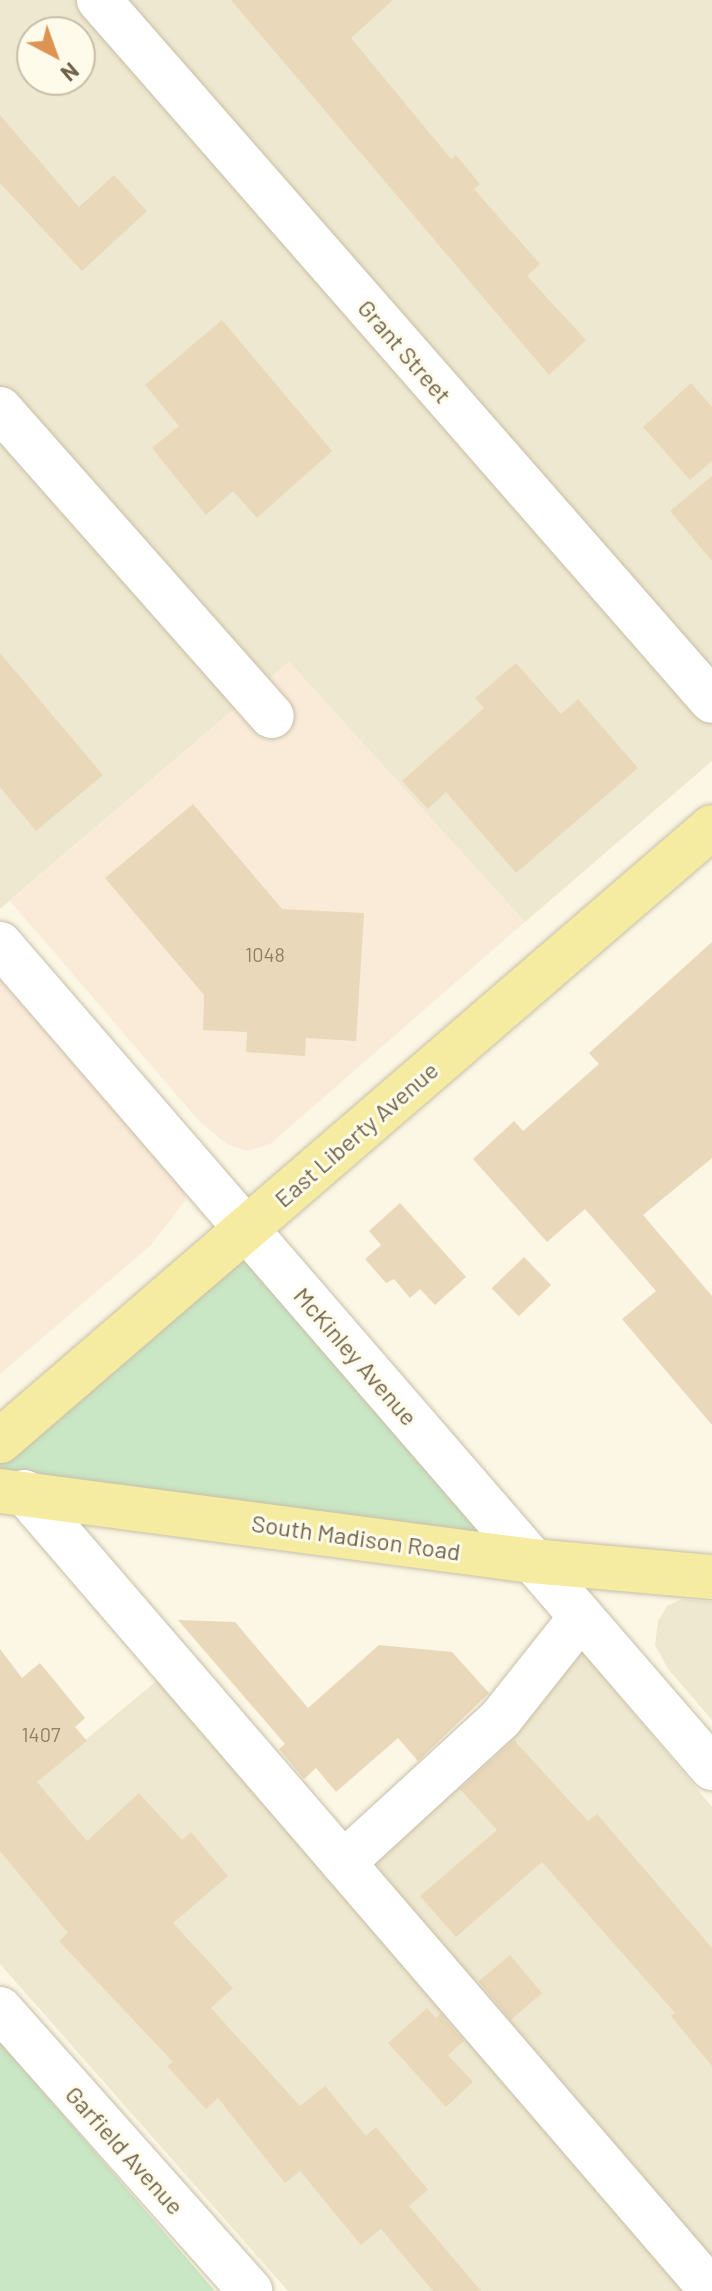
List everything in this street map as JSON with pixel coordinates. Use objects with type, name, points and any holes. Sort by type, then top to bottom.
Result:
[{"type":"main road","name":"East Liberty Avenue","points":[[0,1441],[712,827]]},
{"type":"main road","name":"South Madison Road","points":[[12,1491],[532,1561],[712,1577]]},
{"type":"street","name":"Grant Street","points":[[99,0],[712,701]]},
{"type":"street","points":[[0,409],[272,716]]},
{"type":"street","name":"McKinley Avenue","points":[[0,944],[712,1768]]},
{"type":"street","points":[[12,1491],[343,1863],[712,2291]]},
{"type":"street","points":[[343,1863],[501,1718],[581,1617]]},
{"type":"street","name":"Garfield Avenue","points":[[0,2009],[250,2291]]},
{"type":"shaded area","points":[[0,0],[712,0],[712,761],[525,922],[289,662],[0,909]]},
{"type":"shaded area","points":[[289,662],[525,922],[269,1145],[246,1151],[227,1144],[198,1120],[10,901]]},
{"type":"shaded area","points":[[0,979],[181,1184],[186,1200],[150,1246],[0,1374]]},
{"type":"shaded area","points":[[683,1599],[712,1602],[712,1720],[668,1669],[655,1645],[658,1621],[668,1605]]},
{"type":"shaded area","points":[[581,1650],[712,1807],[712,2291],[288,2291],[0,1964],[0,1811],[160,1678],[344,1884],[513,1737],[568,1658]]},
{"type":"green space","points":[[246,1228],[532,1561],[0,1491],[0,1441]]},
{"type":"green space","points":[[0,2042],[215,2291],[0,2291]]},
{"type":"building","points":[[231,0],[393,0],[351,38],[451,159],[456,155],[480,184],[474,189],[540,264],[527,276],[586,340],[549,375]]},
{"type":"building","points":[[0,115],[79,207],[114,175],[147,211],[82,271],[0,183]]},
{"type":"building","points":[[222,320],[332,451],[257,518],[233,491],[206,515],[152,448],[179,426],[145,385]]},
{"type":"building","points":[[691,383],[712,407],[712,461],[690,480],[643,427]]},
{"type":"building","points":[[712,476],[712,561],[670,511]]},
{"type":"building","points":[[0,653],[103,775],[36,831],[0,787]]},
{"type":"building","points":[[516,663],[561,714],[578,699],[638,768],[516,873],[446,792],[428,809],[402,781],[484,708],[475,698]]},
{"type":"building","points":[[193,804],[282,909],[364,913],[356,1041],[306,1038],[305,1056],[246,1052],[247,1032],[203,1030],[204,995],[105,878]]},
{"type":"building","points":[[712,942],[712,1158],[643,1215],[712,1296],[712,1425],[622,1319],[656,1291],[585,1209],[547,1242],[473,1159],[514,1121],[523,1131],[599,1064],[589,1053]]},
{"type":"building","points":[[400,1203],[466,1277],[435,1305],[420,1289],[410,1298],[394,1279],[386,1283],[365,1259],[381,1245],[369,1231]]},
{"type":"building","points":[[524,1257],[551,1285],[519,1316],[492,1288]]},
{"type":"building","points":[[178,1620],[235,1622],[308,1708],[379,1645],[452,1652],[489,1693],[418,1761],[398,1738],[336,1792],[316,1768],[304,1779],[279,1749],[285,1744]]},
{"type":"building","points":[[0,1649],[22,1678],[40,1663],[85,1718],[75,1727],[87,1741],[37,1782],[87,1841],[139,1793],[182,1840],[191,1832],[228,1876],[173,1923],[233,1988],[211,2008],[300,2106],[325,2086],[366,2136],[376,2127],[428,2190],[409,2206],[481,2291],[433,2291],[381,2229],[361,2245],[300,2171],[285,2183],[218,2098],[206,2109],[167,2066],[173,2062],[59,1941],[68,1933],[0,1851]]},
{"type":"building","points":[[514,1740],[588,1821],[597,1814],[712,1948],[712,2066],[671,2016],[675,2013],[542,1862],[456,1937],[420,1896],[497,1830],[460,1789]]},
{"type":"building","points":[[510,1955],[542,1993],[511,2020],[479,1981]]},
{"type":"building","points":[[427,2008],[436,2018],[440,2014],[464,2041],[448,2055],[473,2082],[446,2107],[388,2043]]}]
